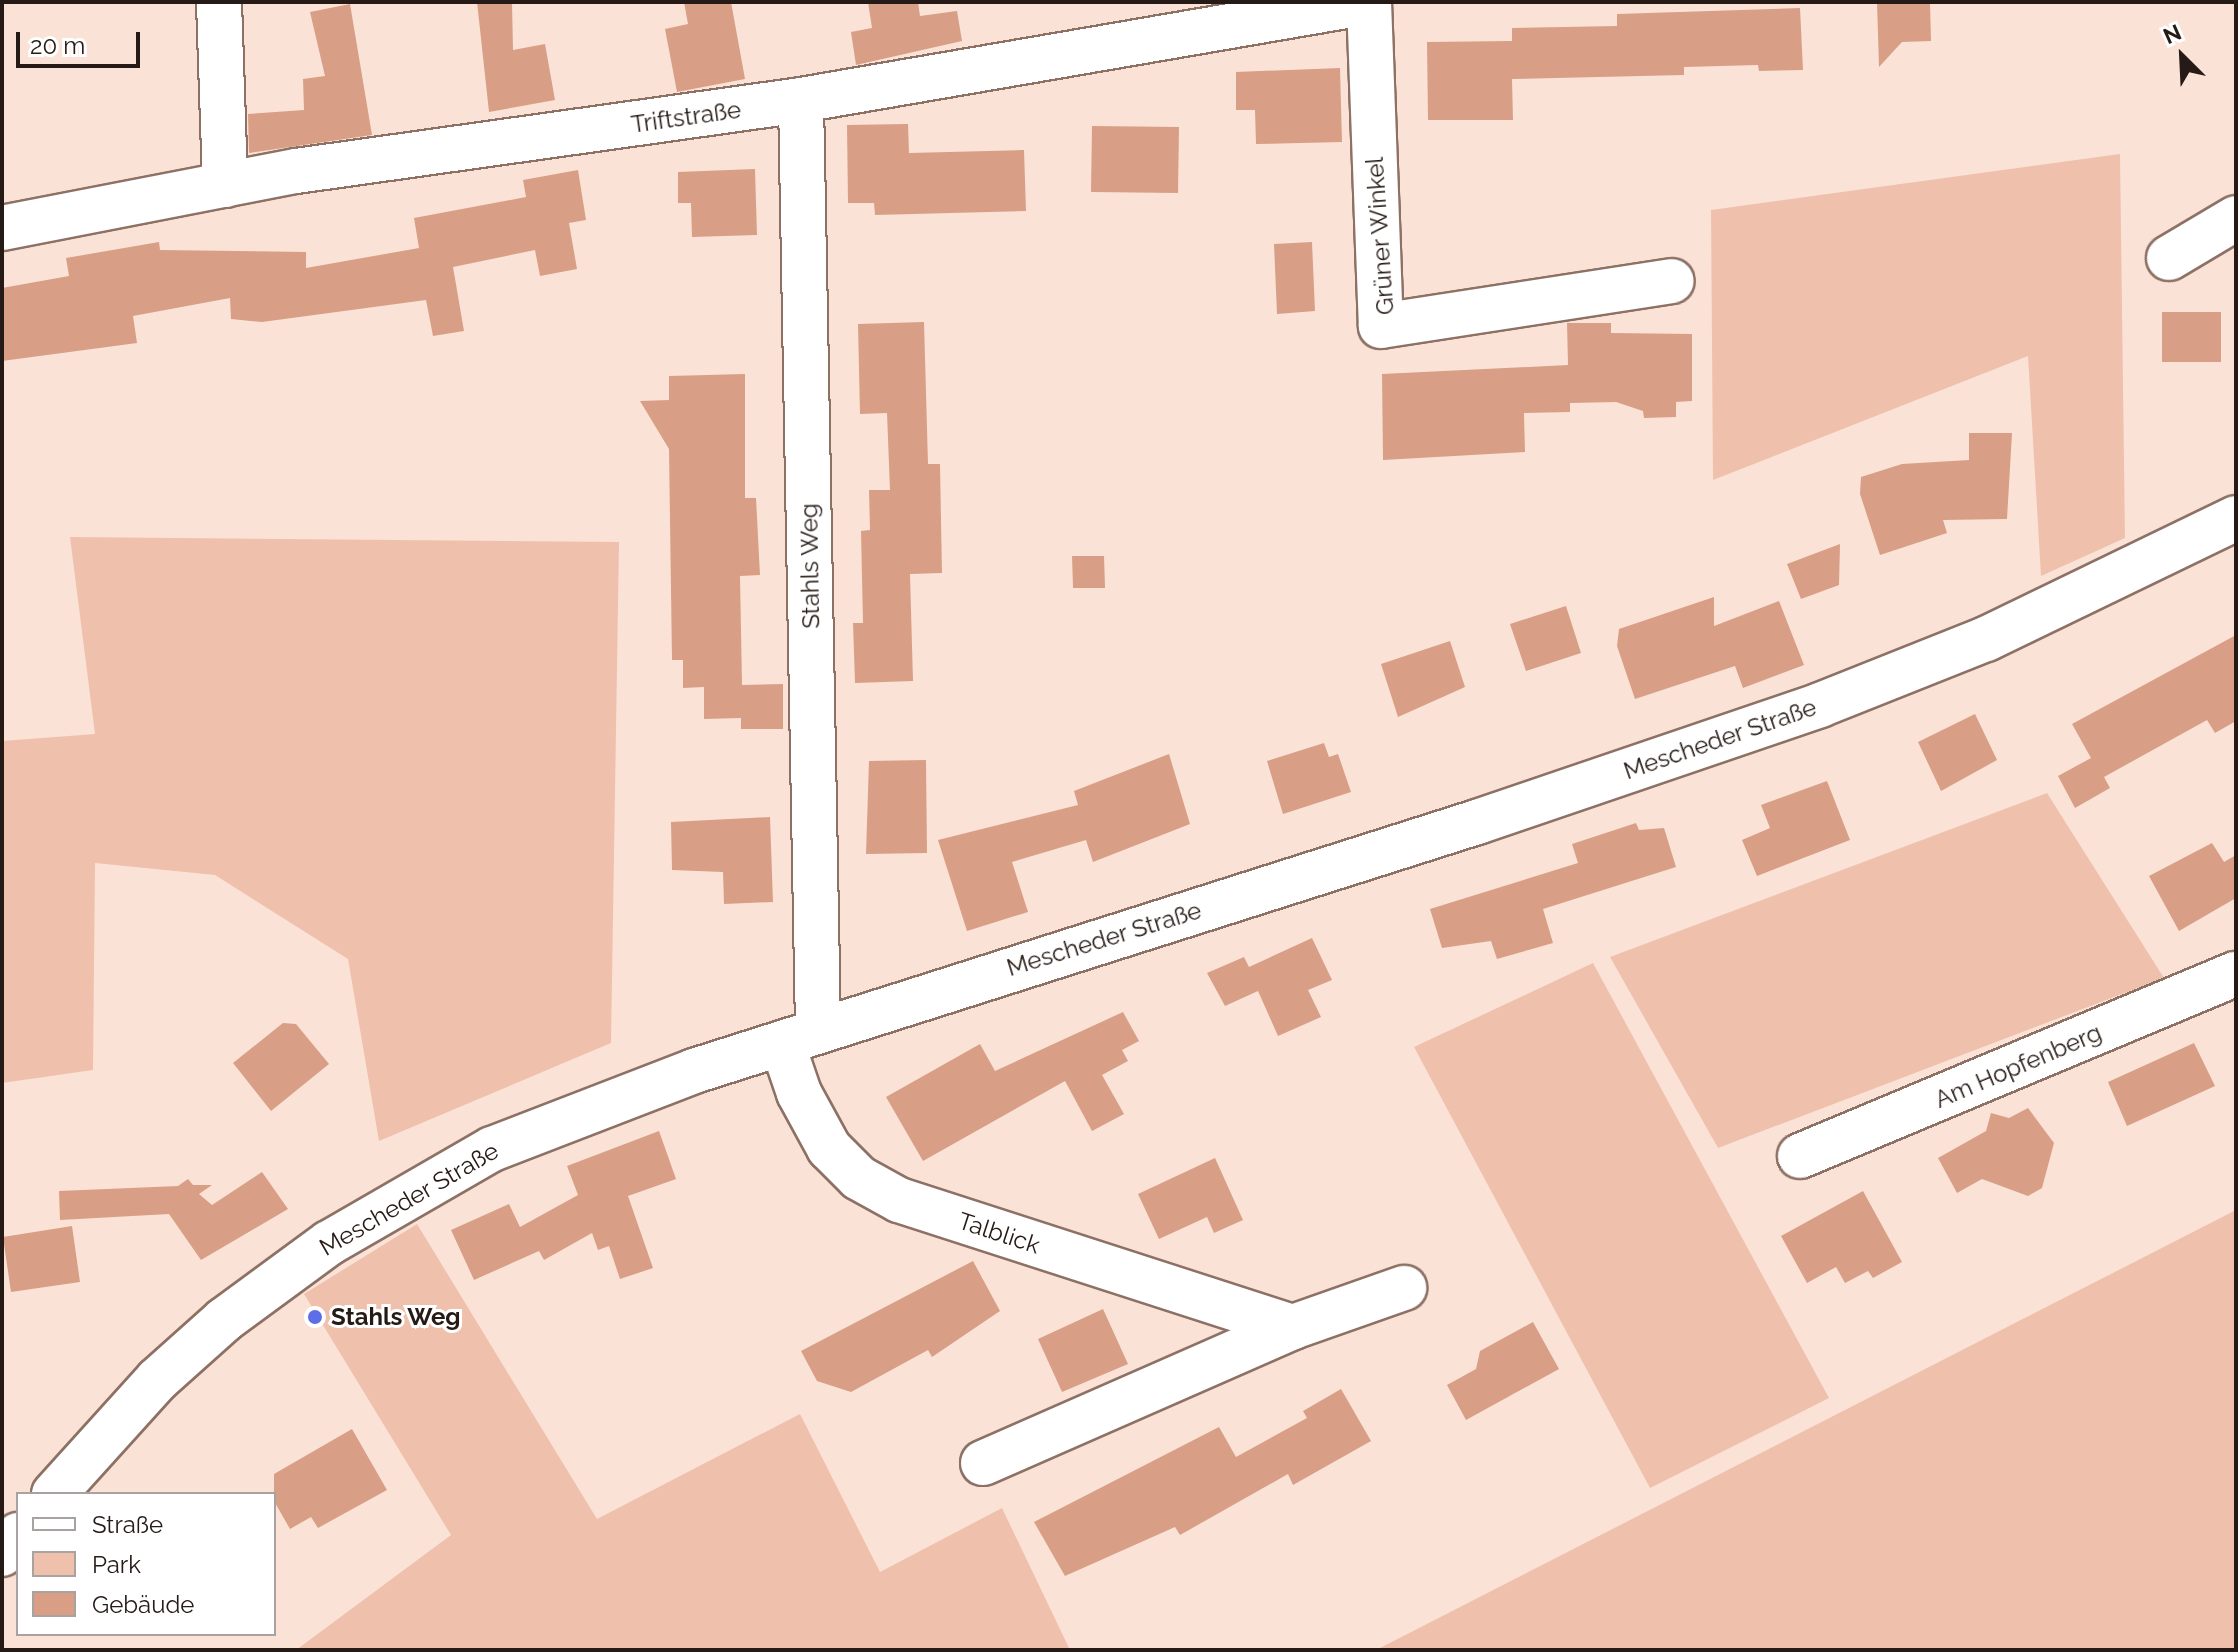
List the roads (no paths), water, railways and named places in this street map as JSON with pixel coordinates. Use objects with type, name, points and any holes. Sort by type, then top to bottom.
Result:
[{"type":"street","points":[[219,2],[225,185]]},
{"type":"street","name":"Triftstraße","points":[[2,228],[225,185],[801,100],[1369,2]]},
{"type":"street","name":"Grüner Winkel","points":[[1369,2],[1381,326],[1672,281]]},
{"type":"street","name":"Stahls Weg","points":[[800,1037],[801,100]]},
{"type":"street","points":[[2169,258],[2236,218]]},
{"type":"street","name":"Mescheder Straße","points":[[56,1492],[157,1380],[224,1320],[388,1205],[570,1116],[800,1037],[1477,822],[1820,705],[1986,639],[2236,518]]},
{"type":"street","name":"Am Hopfenberg","points":[[1800,1156],[2236,974]]},
{"type":"street","name":"Talblick","points":[[800,1037],[799,1093],[829,1148],[886,1193],[1293,1327]]},
{"type":"street","points":[[983,1463],[1293,1327],[1404,1288]]},
{"type":"street","points":[[2,1554],[16,1537]]},
{"type":"place","name":"Stahls Weg","points":[[315,1317]]}]
